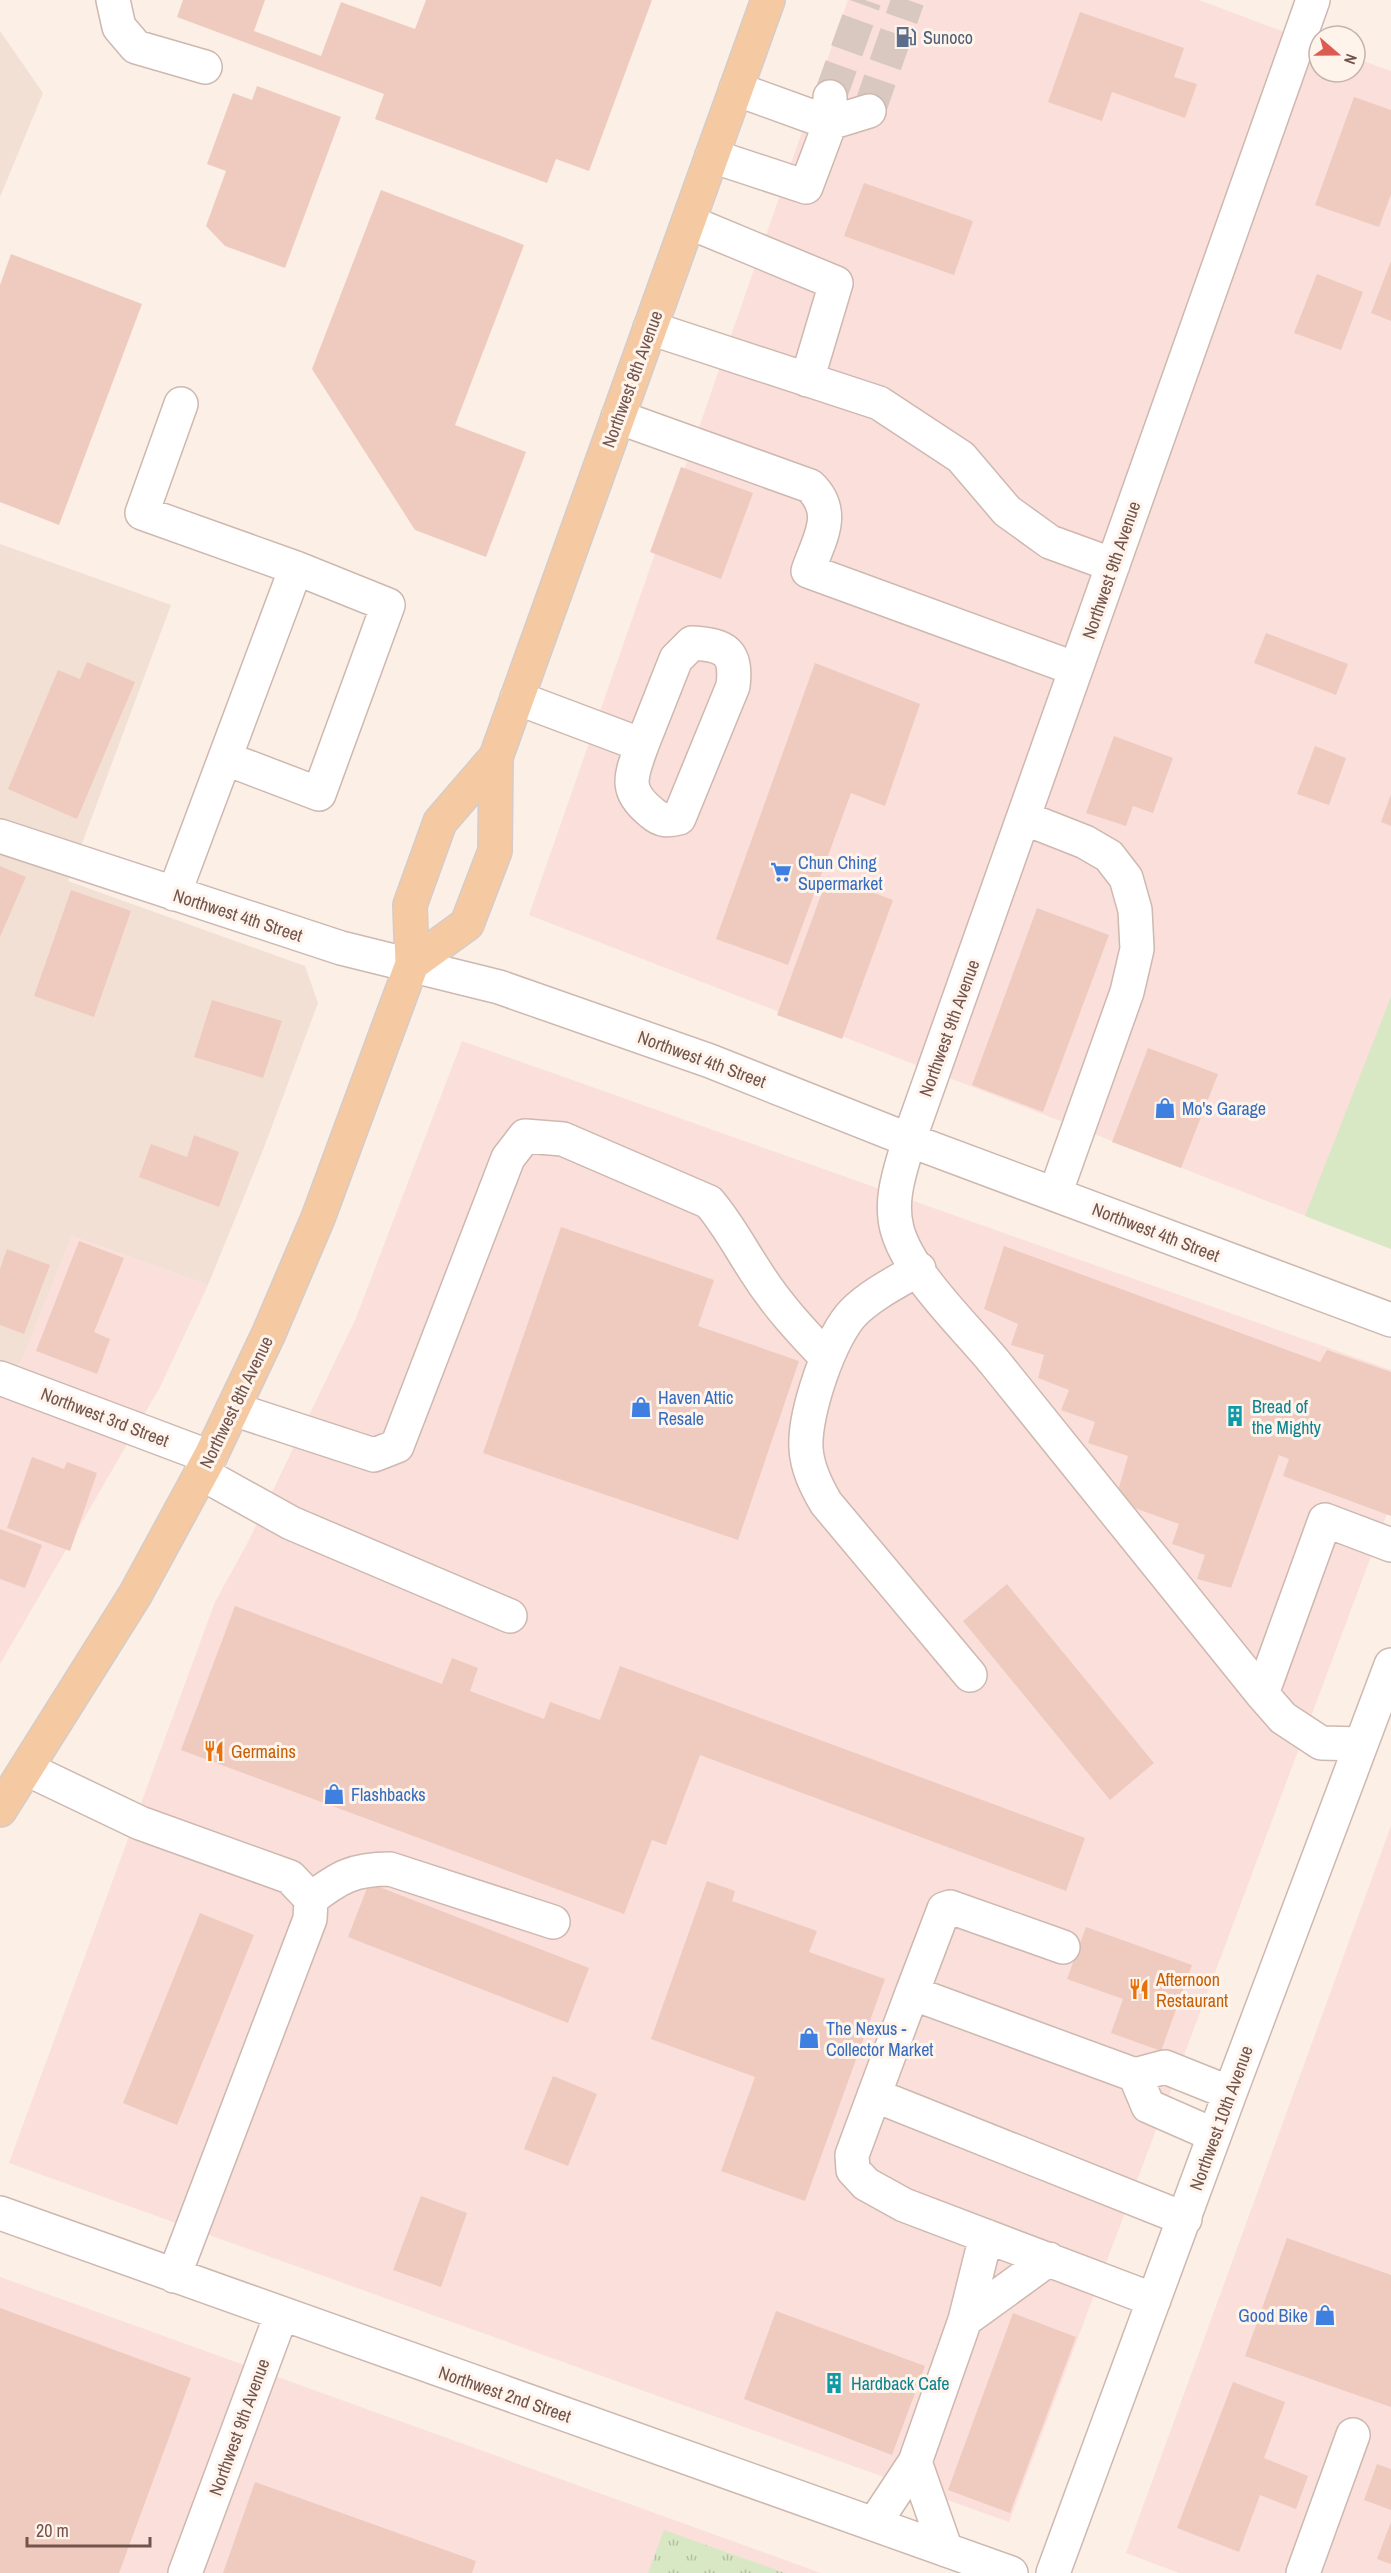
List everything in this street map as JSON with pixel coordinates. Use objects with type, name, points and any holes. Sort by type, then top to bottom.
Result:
[{"type":"main road","name":"Northwest 8th Avenue","points":[[412,964],[467,924],[495,851],[496,758],[768,0]]},
{"type":"main road","name":"Northwest 8th Avenue","points":[[0,1810],[135,1594],[206,1465],[269,1333],[318,1218],[412,964],[410,905],[440,822],[496,758]]},
{"type":"street","points":[[113,0],[120,27],[136,47],[205,67]]},
{"type":"street","name":"Northwest 9th Avenue","points":[[1313,0],[909,1140],[897,1180],[894,1207],[898,1230],[934,1292],[993,1360],[1283,1719],[1321,1743],[1361,1744]]},
{"type":"street","points":[[736,89],[830,110],[869,111]]},
{"type":"street","points":[[712,156],[806,187],[830,110]]},
{"type":"street","points":[[689,222],[836,284],[807,380]]},
{"type":"street","points":[[650,328],[879,403],[960,457],[1007,511],[1050,542],[1113,565]]},
{"type":"street","points":[[181,404],[142,513],[296,568],[388,605],[319,794],[226,759]]},
{"type":"street","points":[[618,417],[810,486],[822,498],[826,511],[808,571],[1076,669]]},
{"type":"street","points":[[174,894],[296,568]]},
{"type":"street","points":[[692,643],[714,644],[728,652],[735,666],[733,686],[679,818],[668,821],[657,817],[640,804],[632,790],[632,773],[642,745],[676,660],[692,643]]},
{"type":"street","points":[[517,698],[642,745]]},
{"type":"street","points":[[1024,818],[1085,842],[1109,856],[1126,878],[1135,910],[1137,949],[1127,992],[1055,1194]]},
{"type":"street","name":"Northwest 4th Street","points":[[0,836],[341,948],[499,987],[710,1061],[909,1140],[1391,1320]]},
{"type":"street","points":[[233,1409],[374,1455],[398,1446],[508,1158],[525,1136],[563,1139],[709,1202],[726,1222],[756,1273],[781,1308],[827,1358]]},
{"type":"street","points":[[919,1269],[876,1295],[854,1312],[836,1335],[812,1408],[806,1447],[811,1476],[826,1503],[970,1675]]},
{"type":"street","name":"Northwest 3rd Street","points":[[0,1378],[206,1465],[291,1523],[510,1616]]},
{"type":"street","points":[[1262,1694],[1325,1520],[1391,1545]]},
{"type":"street","name":"Northwest 10th Avenue","points":[[1053,2573],[1214,2135],[1391,1665]]},
{"type":"street","points":[[27,1769],[140,1823],[290,1877],[311,1899],[310,1919],[174,2276]]},
{"type":"street","points":[[311,1899],[338,1878],[365,1869],[390,1869],[553,1922]]},
{"type":"street","points":[[1064,1947],[950,1907],[944,1909],[852,2155],[853,2170],[866,2184],[904,2205],[1154,2300]]},
{"type":"street","points":[[912,1993],[1135,2075],[1165,2067],[1230,2093]]},
{"type":"street","points":[[1135,2075],[1148,2106],[1214,2135]]},
{"type":"street","points":[[874,2096],[1185,2218]]},
{"type":"street","name":"Northwest 2nd Street","points":[[0,2213],[281,2315],[1011,2573]]},
{"type":"street","points":[[874,2524],[915,2462],[965,2320],[986,2236]]},
{"type":"street","points":[[965,2320],[1049,2259]]},
{"type":"street","name":"Northwest 9th Avenue","points":[[185,2573],[281,2315]]},
{"type":"street","points":[[1303,2573],[1353,2435]]},
{"type":"street","points":[[915,2462],[946,2550]]},
{"type":"shaded area","points":[[848,0],[1199,0],[1307,40],[1307,84],[1367,84],[1367,62],[1391,71],[1391,1249],[529,915]]},
{"type":"shaded area","points":[[0,31],[43,93],[0,197]]},
{"type":"shaded area","points":[[0,544],[171,605],[68,881],[305,966],[318,1003],[263,1150],[208,1285],[72,1236],[21,1362],[0,1376]]},
{"type":"shaded area","points":[[462,1041],[1391,1370],[1391,1503],[1009,2522],[9,2163],[215,1602],[248,1542],[356,1318]]},
{"type":"shaded area","points":[[72,1236],[208,1285],[160,1387],[0,1664],[0,1376],[21,1362]]},
{"type":"shaded area","points":[[1391,1826],[1391,2573],[1179,2573],[1126,2553]]},
{"type":"shaded area","points":[[0,2277],[821,2573],[0,2573]]},
{"type":"green space","points":[[1391,997],[1391,1249],[1305,1216]]},
{"type":"green space","points":[[664,2530],[785,2573],[648,2573]]},
{"type":"building","points":[[183,0],[265,0],[254,31],[321,56],[341,2],[415,29],[426,0],[652,0],[589,171],[556,159],[547,183],[375,119],[384,94],[177,17]]},
{"type":"building","points":[[1080,12],[1184,48],[1174,77],[1197,84],[1185,118],[1112,92],[1102,121],[1048,102]]},
{"type":"building","points":[[257,86],[341,117],[285,268],[225,246],[206,226],[226,171],[207,164],[233,93],[252,100]]},
{"type":"building","points":[[1354,97],[1391,110],[1391,194],[1379,227],[1315,205]]},
{"type":"building","points":[[864,183],[973,221],[954,275],[844,236]]},
{"type":"building","points":[[381,190],[524,245],[455,425],[526,452],[486,557],[415,530],[312,369]]},
{"type":"building","points":[[11,254],[142,304],[59,525],[0,502],[0,285]]},
{"type":"building","points":[[1391,261],[1391,321],[1371,313]]},
{"type":"building","points":[[1317,274],[1363,292],[1341,350],[1294,333]]},
{"type":"building","points":[[681,467],[753,493],[721,579],[650,552]]},
{"type":"building","points":[[1266,633],[1348,664],[1336,695],[1254,663]]},
{"type":"building","points":[[87,662],[135,682],[77,819],[8,789],[58,670],[80,679]]},
{"type":"building","name":"Chun Ching Supermarket","points":[[815,663],[920,704],[885,806],[851,793],[788,965],[716,939]]},
{"type":"building","points":[[1114,736],[1173,758],[1153,813],[1133,806],[1126,826],[1086,813]]},
{"type":"building","points":[[1315,746],[1346,758],[1329,805],[1297,794]]},
{"type":"building","points":[[1391,794],[1391,826],[1381,822]]},
{"type":"building","points":[[0,866],[26,877],[0,937]]},
{"type":"building","points":[[828,876],[893,900],[842,1039],[777,1015]]},
{"type":"building","points":[[71,890],[131,911],[94,1017],[34,996]]},
{"type":"building","points":[[1037,908],[1109,935],[1043,1112],[972,1085]]},
{"type":"building","points":[[212,1000],[282,1021],[263,1078],[194,1057]]},
{"type":"building","name":"Mo's Garage","points":[[1148,1048],[1218,1074],[1181,1168],[1112,1142]]},
{"type":"building","points":[[194,1135],[239,1152],[219,1207],[139,1177],[151,1144],[187,1157]]},
{"type":"building","name":"Haven Attic Resale","points":[[561,1227],[714,1280],[698,1326],[799,1361],[738,1540],[483,1453]]},
{"type":"building","points":[[79,1241],[124,1258],[94,1332],[110,1339],[97,1374],[36,1351]]},
{"type":"building","name":"Bread of the Mighty","points":[[1004,1246],[1320,1362],[1327,1350],[1391,1372],[1391,1516],[1283,1476],[1289,1459],[1279,1455],[1231,1588],[1197,1579],[1205,1555],[1172,1544],[1179,1524],[1115,1501],[1128,1456],[1088,1443],[1095,1422],[1061,1410],[1069,1390],[1038,1378],[1044,1355],[1011,1345],[1018,1324],[984,1309]]},
{"type":"building","points":[[7,1249],[50,1265],[24,1334],[0,1325],[0,1269]]},
{"type":"building","points":[[32,1457],[64,1469],[67,1462],[97,1473],[70,1551],[7,1528]]},
{"type":"building","points":[[0,1529],[42,1545],[25,1588],[0,1579]]},
{"type":"building","points":[[1007,1584],[1154,1763],[1110,1800],[963,1621]]},
{"type":"building","points":[[235,1606],[442,1684],[452,1658],[478,1668],[470,1691],[544,1719],[550,1702],[600,1720],[620,1666],[1085,1838],[1066,1891],[700,1755],[666,1845],[652,1840],[624,1914],[181,1750]]},
{"type":"building","points":[[707,1881],[735,1891],[732,1901],[817,1931],[809,1952],[885,1979],[805,2201],[721,2171],[755,2077],[651,2039]]},
{"type":"building","points":[[369,1883],[589,1968],[568,2023],[348,1937]]},
{"type":"building","points":[[200,1913],[254,1935],[177,2125],[123,2103]]},
{"type":"building","name":"Afternoon Restaurant","points":[[1086,1927],[1192,1965],[1161,2051],[1111,2033],[1123,1999],[1067,1979]]},
{"type":"building","points":[[553,2076],[597,2094],[568,2166],[524,2149]]},
{"type":"building","points":[[421,2196],[467,2213],[441,2287],[393,2270]]},
{"type":"building","name":"Good Bike","points":[[1287,2238],[1391,2275],[1391,2407],[1245,2356]]},
{"type":"building","points":[[0,2308],[191,2378],[119,2573],[0,2573]]},
{"type":"building","name":"Hardback Cafe","points":[[776,2311],[925,2366],[892,2455],[744,2399]]},
{"type":"building","points":[[1013,2313],[1076,2337],[1010,2513],[948,2490]]},
{"type":"building","points":[[1233,2382],[1285,2402],[1264,2458],[1308,2476],[1296,2509],[1260,2495],[1239,2552],[1177,2528]]},
{"type":"building","points":[[1377,2464],[1391,2469],[1391,2510],[1364,2500]]},
{"type":"building","points":[[255,2482],[476,2561],[472,2573],[223,2573]]},
{"type":"building","points":[[1391,2522],[1391,2564],[1377,2559]]},
{"type":"tunnel","points":[[830,97],[865,0]]},
{"type":"tunnel","points":[[869,111],[908,0]]},
{"type":"place","name":"Sunoco","points":[[906,37]]},
{"type":"place","name":"Chun Ching Supermarket","points":[[781,872]]},
{"type":"place","name":"Mo's Garage","points":[[1165,1108]]},
{"type":"place","name":"Haven Attic Resale","points":[[641,1407]]},
{"type":"place","name":"Bread of the Mighty","points":[[1235,1416]]},
{"type":"place","name":"Germains","points":[[214,1751]]},
{"type":"place","name":"Flashbacks","points":[[334,1794]]},
{"type":"place","name":"Afternoon Restaurant","points":[[1139,1989]]},
{"type":"place","name":"The Nexus - Collector Market","points":[[809,2038]]},
{"type":"place","name":"Good Bike","points":[[1325,2315]]},
{"type":"place","name":"Hardback Cafe","points":[[834,2383]]}]
